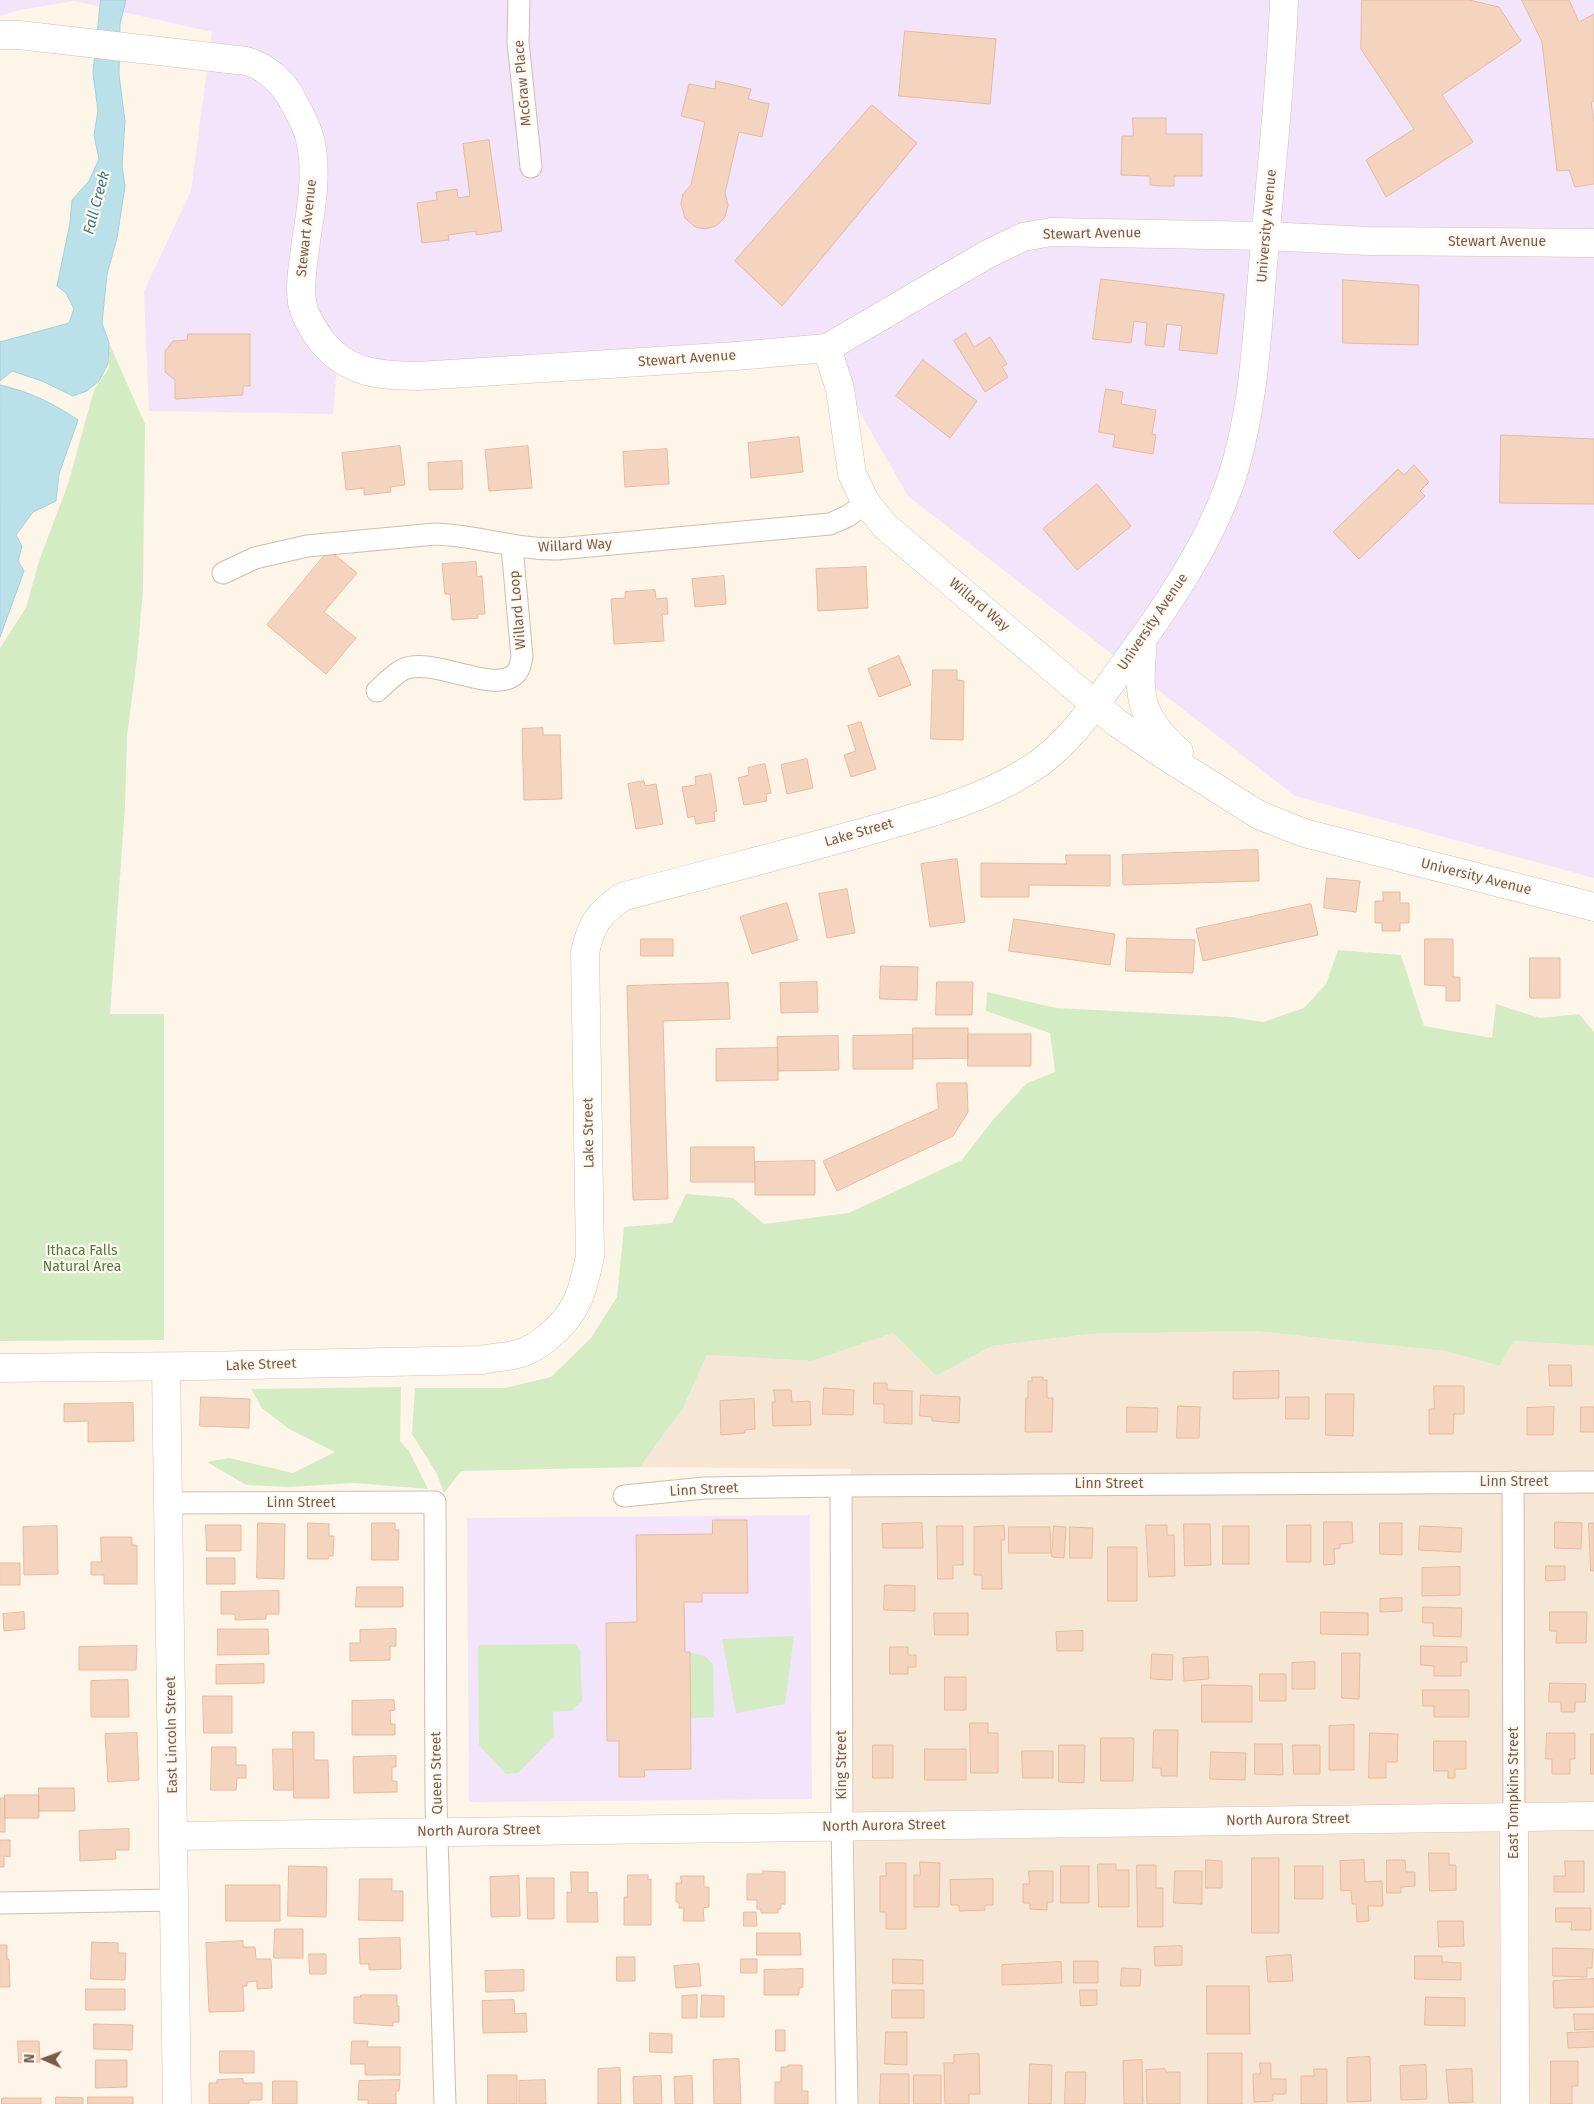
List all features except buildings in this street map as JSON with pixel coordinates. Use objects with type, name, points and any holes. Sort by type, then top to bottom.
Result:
[{"type":"street","name":"McGraw Place","points":[[519,0],[518,42],[531,166]]},
{"type":"street","name":"University Avenue","points":[[1284,0],[1276,128],[1244,434],[1220,510],[1193,561],[1143,639],[1095,704],[1116,723],[1147,744],[1259,815],[1304,833],[1594,906]]},
{"type":"street","name":"Stewart Avenue","points":[[0,35],[19,35],[234,59],[255,63],[278,81],[290,96],[305,123],[310,140],[313,174],[301,274],[302,303],[314,331],[328,349],[347,364],[380,375],[418,376],[736,356],[827,348],[986,255],[1023,237],[1052,232],[1265,236],[1369,241],[1594,243]]},
{"type":"street","name":"Willard Way","points":[[827,348],[840,389],[852,474],[866,503],[886,527],[1095,704]]},
{"type":"street","name":"Willard Way","points":[[223,573],[255,558],[307,546],[453,534],[512,546],[541,550],[557,549],[830,524],[848,516],[866,503]]},
{"type":"street","name":"Willard Loop","points":[[377,691],[404,669],[422,666],[487,680],[503,680],[517,672],[522,657],[512,546]]},
{"type":"street","points":[[1143,639],[1140,678],[1144,708],[1154,727],[1168,742],[1221,790]]},
{"type":"street","name":"Lake Street","points":[[0,1368],[166,1367],[482,1360],[523,1353],[541,1342],[565,1323],[577,1305],[590,1256],[585,952],[590,932],[601,913],[622,897],[951,807],[995,789],[1031,769],[1058,747],[1095,704]]},
{"type":"street","name":"East Lincoln Street","points":[[166,1367],[177,2104]]},
{"type":"street","name":"East Tompkins Street","points":[[1513,1482],[1515,2104]]},
{"type":"street","name":"Linn Street","points":[[624,1496],[705,1488],[841,1486],[1594,1482]]},
{"type":"street","name":"King Street","points":[[841,1486],[842,1826],[847,2104]]},
{"type":"street","name":"Linn Street","points":[[167,1503],[435,1502]]},
{"type":"street","name":"Queen Street","points":[[435,1502],[438,1832],[445,2104]]},
{"type":"street","name":"North Aurora Street","points":[[173,1836],[1594,1816]]},
{"type":"street","points":[[0,1903],[174,1900]]},
{"type":"shaded area","points":[[0,0],[1594,0],[1594,878],[1295,796],[908,496],[826,354],[337,365],[333,414],[149,411],[144,291],[191,191],[212,32],[74,1],[19,10],[0,16]]},
{"type":"shaded area","points":[[1254,1331],[1445,1351],[1498,1366],[1514,1341],[1594,1346],[1594,2104],[857,2104],[851,1469],[640,1467],[683,1408],[707,1355],[812,1361],[893,1333],[936,1376],[992,1346],[1089,1334]]},
{"type":"shaded area","points":[[810,1515],[812,1799],[469,1802],[467,1518]]},
{"type":"green space","name":"Ithaca Falls Natural Area","points":[[109,343],[145,424],[143,590],[137,659],[127,736],[125,807],[110,1014],[164,1014],[164,1340],[0,1341],[0,648],[26,608],[39,561],[68,484],[94,390],[109,368]]},
{"type":"green space","points":[[1338,950],[1401,955],[1424,1026],[1492,1038],[1496,1004],[1540,1018],[1579,1014],[1594,1032],[1594,1346],[1514,1341],[1499,1366],[1445,1351],[1254,1331],[1089,1334],[992,1346],[936,1376],[893,1333],[812,1361],[707,1355],[683,1408],[640,1467],[461,1471],[444,1493],[437,1474],[412,1434],[415,1388],[505,1388],[551,1377],[591,1338],[617,1297],[624,1227],[672,1223],[686,1194],[733,1198],[764,1224],[849,1213],[962,1160],[992,1121],[1027,1083],[1055,1072],[1050,1033],[986,1011],[987,992],[1056,1008],[1231,1017],[1263,1022],[1304,1008],[1326,984]]},
{"type":"green space","points":[[401,1387],[400,1441],[409,1451],[428,1489],[354,1483],[289,1487],[246,1485],[207,1462],[229,1458],[293,1473],[335,1452],[289,1429],[262,1408],[251,1389]]},
{"type":"green space","points":[[794,1636],[785,1704],[736,1713],[722,1639]]},
{"type":"green space","points":[[575,1644],[580,1650],[582,1701],[571,1711],[553,1712],[554,1736],[518,1773],[506,1774],[479,1745],[478,1645]]},
{"type":"green space","points":[[690,1652],[705,1656],[713,1665],[714,1717],[690,1718]]},
{"type":"water","name":"Fall Creek","points":[[101,0],[126,0],[120,24],[119,75],[125,121],[122,166],[125,186],[117,238],[107,274],[102,323],[109,343],[108,364],[99,381],[87,391],[73,396],[42,381],[12,371],[0,381],[0,342],[69,323],[74,309],[66,293],[57,286],[70,223],[72,200],[89,181],[99,159],[94,135],[98,111],[93,73]]},
{"type":"water","points":[[0,385],[41,399],[78,420],[59,474],[56,501],[33,512],[16,535],[22,546],[18,561],[24,571],[0,637]]}]
